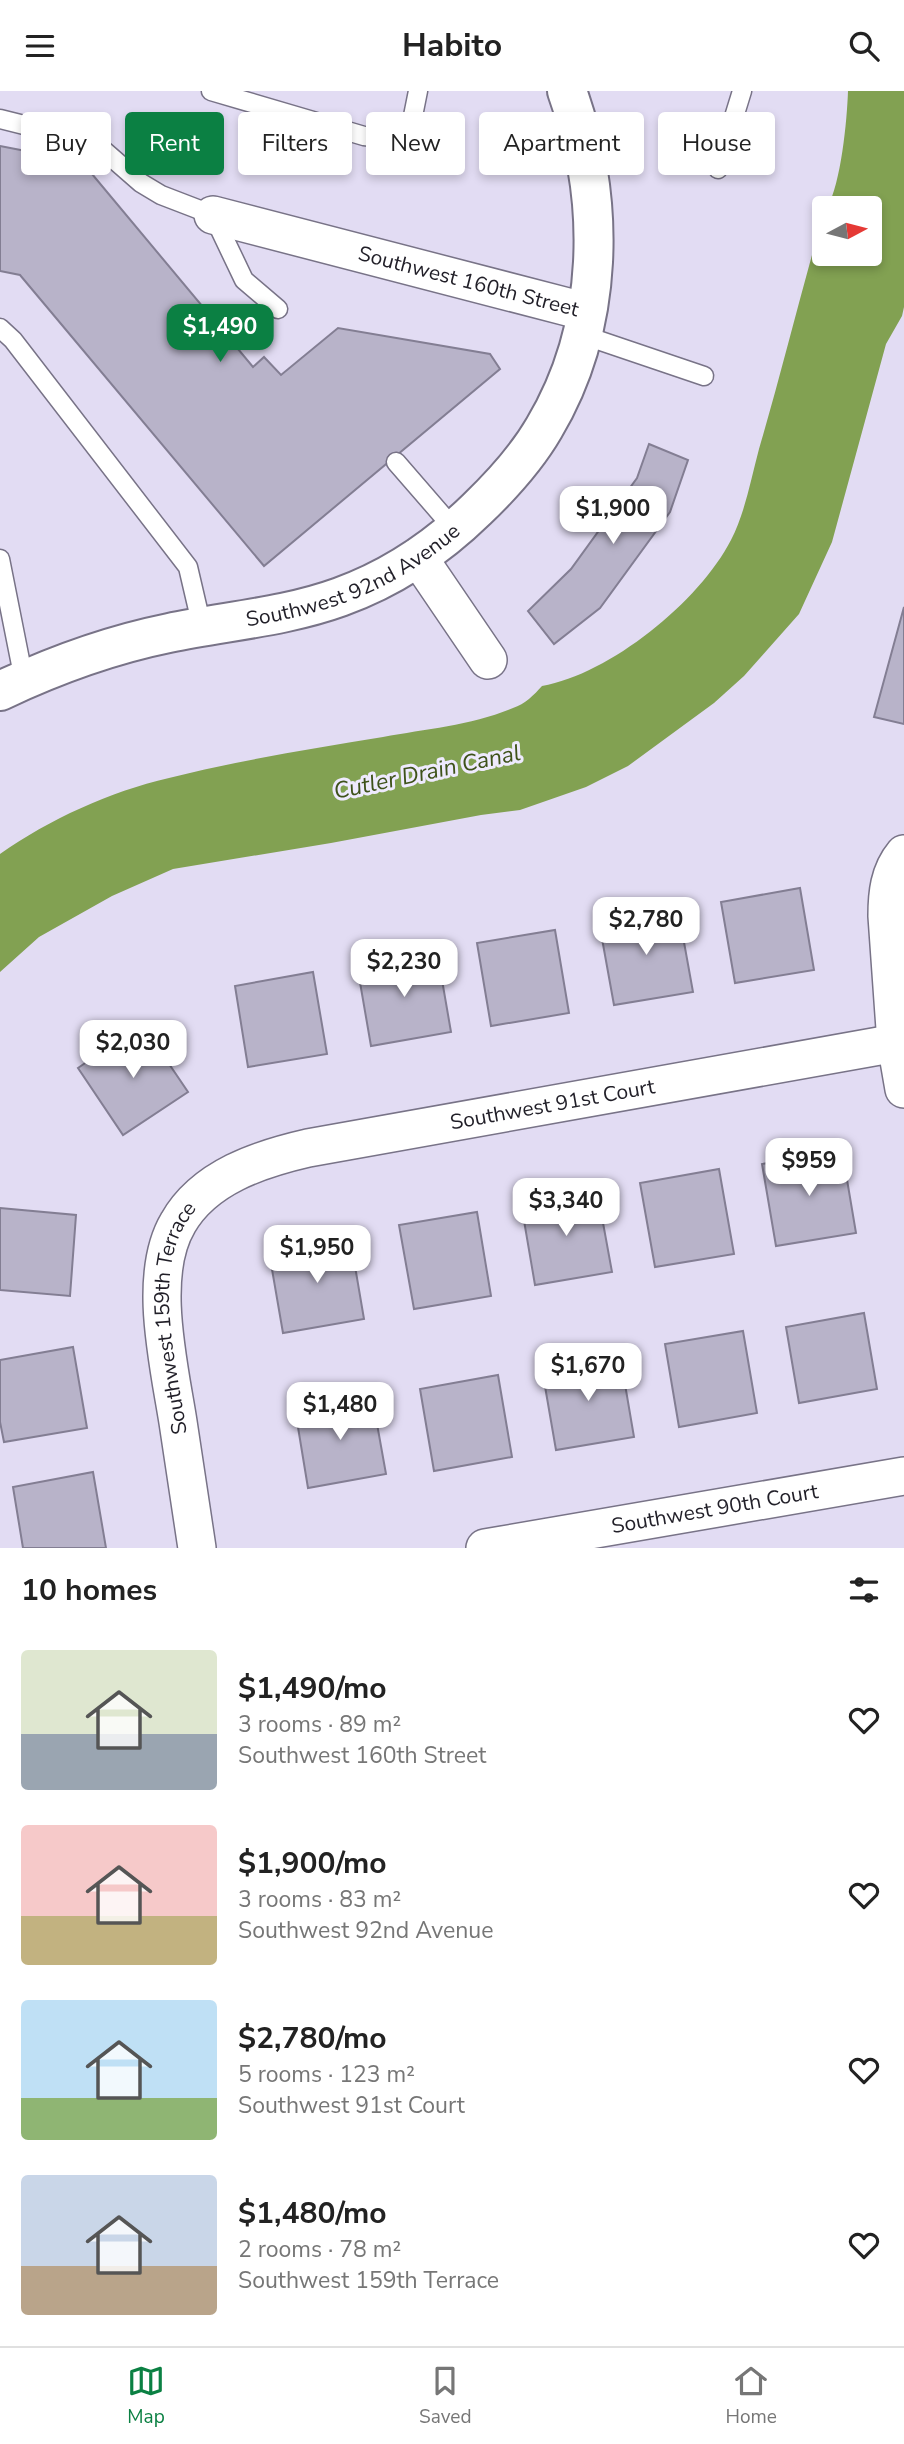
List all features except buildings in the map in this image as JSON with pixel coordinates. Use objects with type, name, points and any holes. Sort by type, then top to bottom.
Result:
[{"type":"street","name":"Southwest 160th Street","points":[[213,215],[585,324],[594,262],[593,209],[584,148],[567,91]]},
{"type":"street","name":"Southwest 92nd Avenue","points":[[12,685],[102,649],[300,609],[337,598],[387,577],[418,558],[455,530],[509,477],[545,428],[563,390],[585,324]]},
{"type":"street","points":[[418,558],[488,660]]},
{"type":"street","points":[[901,858],[887,895],[887,916],[896,1043],[904,1089]]},
{"type":"street","name":"Southwest 91st Court","points":[[216,1183],[251,1165],[308,1148],[896,1043]]},
{"type":"street","name":"Southwest 159th Terrace","points":[[197,1548],[165,1339],[164,1274],[165,1261],[177,1224],[187,1209],[216,1183]]},
{"type":"street","name":"Southwest 90th Court","points":[[485,1548],[904,1476]]},
{"type":"lane","points":[[211,91],[364,136],[408,141],[418,91]]},
{"type":"lane","points":[[736,112],[742,91]]},
{"type":"lane","points":[[0,119],[76,138],[102,149],[141,183],[161,195],[213,215],[244,280],[278,309]]},
{"type":"lane","points":[[585,324],[704,376]]},
{"type":"lane","points":[[0,328],[13,340],[188,567],[202,627]]},
{"type":"lane","points":[[396,462],[455,530]]},
{"type":"lane","points":[[0,559],[12,685]]},
{"type":"water","name":"Cutler Drain Canal","points":[[848,91],[904,91],[904,307],[902,316],[886,344],[832,542],[799,614],[744,676],[714,703],[628,766],[586,787],[520,810],[173,869],[112,896],[39,937],[0,972],[0,854],[39,829],[102,799],[169,778],[276,755],[449,726],[498,714],[521,704],[542,686],[596,667],[650,632],[675,610],[716,564],[740,519],[812,257],[812,266],[882,266],[882,196],[832,196],[845,135]]}]
